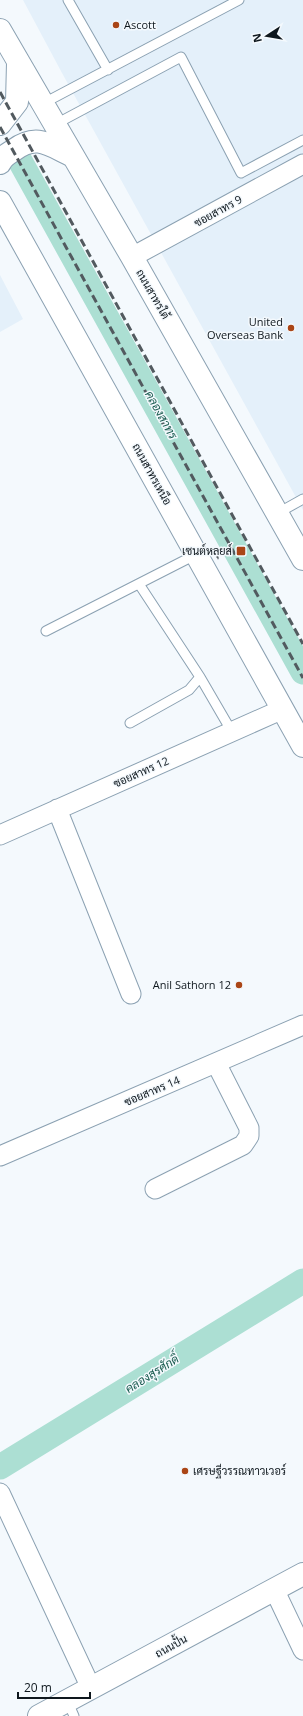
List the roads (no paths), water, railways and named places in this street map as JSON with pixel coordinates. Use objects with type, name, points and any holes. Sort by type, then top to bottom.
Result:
[{"type":"main road","name":"ถนนสาทรใต้","points":[[0,30],[303,558]]},
{"type":"main road","points":[[0,124],[16,102],[18,63]]},
{"type":"main road","points":[[0,163],[2,157],[28,141],[39,141],[73,156]]},
{"type":"main road","name":"ถนนสาทรเหนือ","points":[[0,202],[303,746]]},
{"type":"main road","name":"ถนนปั้น","points":[[39,1716],[70,1708],[91,1688],[303,1574]]},
{"type":"street","name":"ซอยสาทร 9","points":[[132,258],[303,164]]},
{"type":"street","name":"ซอยสาทร 12","points":[[0,835],[283,709]]},
{"type":"street","points":[[57,809],[131,994]]},
{"type":"street","name":"ซอยสาทร 14","points":[[0,1156],[303,1025]]},
{"type":"street","points":[[155,1189],[243,1145],[249,1136],[249,1128],[216,1063]]},
{"type":"street","points":[[0,1493],[91,1688]]},
{"type":"street","points":[[274,1590],[303,1650]]},
{"type":"lane","points":[[68,0],[108,70]]},
{"type":"lane","points":[[42,104],[239,0]]},
{"type":"lane","points":[[54,125],[181,57],[241,173],[303,140]]},
{"type":"lane","points":[[278,513],[303,499]]},
{"type":"lane","points":[[46,631],[197,554]]},
{"type":"lane","points":[[139,584],[200,678],[232,732]]},
{"type":"lane","points":[[130,723],[189,690],[200,678]]},
{"type":"waterway","name":"คลองสาทร","points":[[19,159],[303,672]]},
{"type":"waterway","name":"คลองสุรศักดิ์","points":[[0,1467],[303,1281]]},
{"type":"railway","points":[[0,92],[303,644]]},
{"type":"railway","points":[[0,127],[303,678]]},
{"type":"place","name":"Ascott","points":[[116,25]]},
{"type":"place","name":"United Overseas Bank","points":[[291,328]]},
{"type":"place","name":"เซนต์หลุยส์","points":[[241,551]]},
{"type":"place","name":"Anil Sathorn 12","points":[[239,985]]},
{"type":"place","name":"เศรษฐีวรรณทาวเวอร์","points":[[185,1471]]}]
